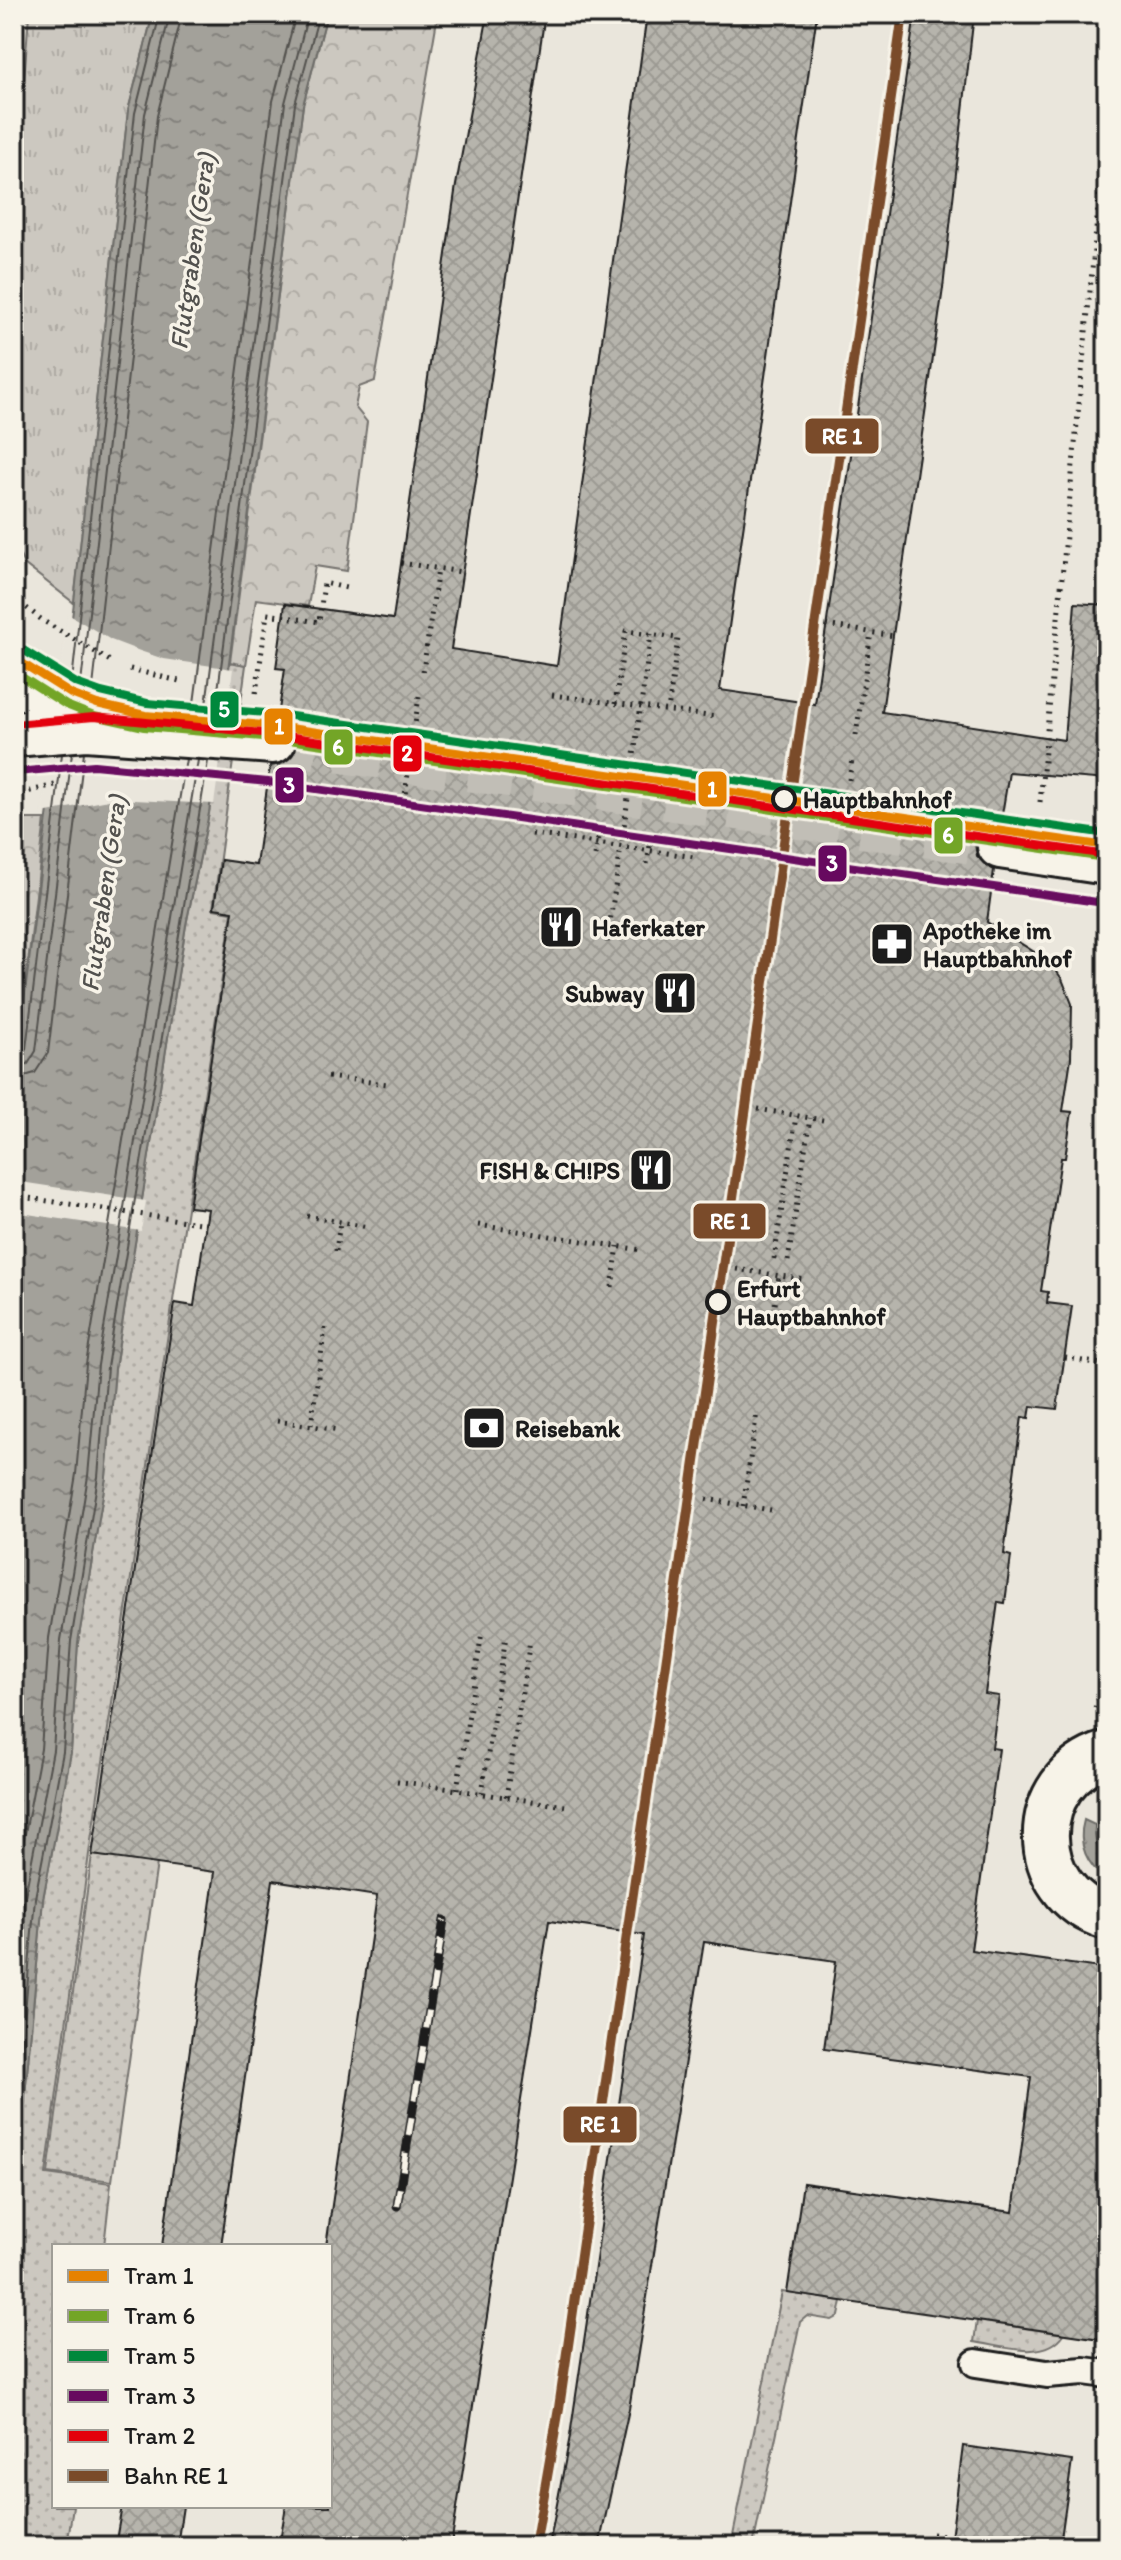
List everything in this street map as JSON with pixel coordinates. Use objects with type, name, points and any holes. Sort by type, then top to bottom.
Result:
[{"type":"street","points":[[21,708],[143,730],[273,741]]},
{"type":"street","points":[[1000,846],[1107,862]]},
{"type":"street","points":[[1107,1754],[1091,1759],[1067,1778],[1051,1802],[1044,1840],[1054,1876],[1085,1911],[1107,1917]]},
{"type":"lane","points":[[976,2363],[1047,2374],[1084,2371],[1107,2374]]},
{"type":"path","points":[[1039,807],[1107,117]]},
{"type":"path","points":[[401,563],[462,572]]},
{"type":"path","points":[[423,671],[438,569]]},
{"type":"path","points":[[256,694],[267,614],[319,622],[324,583],[351,589]]},
{"type":"path","points":[[14,598],[42,620],[116,664]]},
{"type":"path","points":[[826,625],[894,636]]},
{"type":"path","points":[[615,704],[626,631],[651,634],[678,638],[668,711]]},
{"type":"path","points":[[856,735],[871,632]]},
{"type":"path","points":[[607,942],[651,634]]},
{"type":"path","points":[[127,668],[193,683]]},
{"type":"path","points":[[244,692],[268,696]]},
{"type":"path","points":[[552,695],[716,717]]},
{"type":"path","points":[[403,809],[419,696]]},
{"type":"path","points":[[849,780],[852,759]]},
{"type":"path","points":[[532,834],[622,844],[695,857]]},
{"type":"path","points":[[595,856],[598,837]]},
{"type":"path","points":[[647,864],[650,845]]},
{"type":"path","points":[[328,1077],[387,1084]]},
{"type":"path","points":[[353,1091],[354,1081]]},
{"type":"path","points":[[365,1093],[368,1083]]},
{"type":"path","points":[[758,1109],[828,1121]]},
{"type":"path","points":[[774,1259],[796,1116]]},
{"type":"path","points":[[788,1261],[810,1118]]},
{"type":"path","points":[[14,1196],[206,1224]]},
{"type":"path","points":[[307,1216],[368,1227]]},
{"type":"path","points":[[346,1230],[348,1219]]},
{"type":"path","points":[[333,1228],[338,1220]]},
{"type":"path","points":[[336,1251],[338,1220]]},
{"type":"path","points":[[478,1225],[642,1250]]},
{"type":"path","points":[[612,1287],[618,1246]]},
{"type":"path","points":[[736,1269],[806,1280]]},
{"type":"path","points":[[774,1312],[779,1276]]},
{"type":"path","points":[[311,1425],[325,1328]]},
{"type":"path","points":[[1065,1358],[1107,1365]]},
{"type":"path","points":[[743,1506],[757,1412]]},
{"type":"path","points":[[277,1421],[339,1430]]},
{"type":"path","points":[[706,1499],[771,1510]]},
{"type":"path","points":[[457,1789],[482,1632]]},
{"type":"path","points":[[482,1793],[506,1636]]},
{"type":"path","points":[[506,1797],[530,1640]]},
{"type":"path","points":[[397,1781],[565,1806]]},
{"type":"path","points":[[932,2534],[944,2535],[942,2546]]},
{"type":"green space","points":[[29,14],[153,14],[128,111],[74,603],[24,564],[14,544],[14,211]]},
{"type":"green space","points":[[327,14],[438,14],[375,381],[359,387],[355,407],[367,422],[347,571],[315,566],[308,606],[256,599],[246,665],[230,662],[303,105]]},
{"type":"green space","points":[[230,662],[246,665],[213,909],[232,912],[89,1854],[46,2174],[111,2183],[104,2244],[52,2244],[52,2508],[73,2508],[67,2546],[14,2546],[14,2215],[43,1899],[71,1752],[78,1642],[106,1477],[115,1368],[186,925],[209,813]]},
{"type":"green space","points":[[14,819],[45,819],[14,1081]]},
{"type":"green space","points":[[92,1855],[157,1863],[112,2181],[48,2173]]},
{"type":"green space","points":[[782,2292],[842,2301],[839,2316],[832,2320],[807,2316],[800,2322],[753,2546],[731,2546]]},
{"type":"green space","points":[[977,2321],[1064,2334],[1046,2348],[1010,2349],[974,2342]]},
{"type":"water","name":"Flutgraben (Gera)","points":[[153,14],[327,14],[303,105],[209,813],[186,925],[115,1368],[106,1477],[78,1642],[71,1752],[43,1899],[14,2215],[14,1081],[74,602],[128,111]]},
{"type":"water","points":[[1084,1820],[1095,1825],[1107,1879],[1094,1868],[1085,1854],[1082,1838]]},
{"type":"pier","points":[[68,614],[111,640],[164,659],[233,669],[214,804],[114,799],[42,813]]},
{"type":"pier","points":[[14,1181],[146,1201],[141,1231],[14,1212]]},
{"type":"building","points":[[488,14],[545,14],[451,649],[557,666],[647,14],[817,14],[720,690],[815,704],[915,14],[974,14],[943,288],[882,712],[1064,740],[1075,603],[1107,605],[1107,780],[1009,772],[1001,821],[981,830],[975,843],[977,856],[994,870],[987,922],[1050,962],[1062,979],[1072,1004],[1071,1058],[1063,1111],[1072,1112],[1065,1158],[1061,1158],[1041,1291],[1048,1292],[1047,1303],[1072,1306],[1057,1409],[1031,1406],[1029,1418],[1022,1417],[1004,1554],[1011,1556],[1005,1603],[998,1602],[985,1694],[999,1696],[992,1748],[999,1749],[971,1950],[1107,1969],[1107,2303],[1101,2339],[787,2293],[803,2183],[1013,2212],[1031,2077],[824,2049],[836,1961],[704,1942],[629,2409],[599,2546],[549,2546],[570,2436],[644,1935],[549,1921],[451,2546],[279,2546],[286,2508],[332,2508],[332,2244],[326,2244],[377,1896],[273,1880],[221,2244],[162,2244],[215,1872],[92,1855],[175,1303],[194,1306],[208,1209],[189,1207],[233,911],[214,908],[221,860],[256,865],[270,766],[285,763],[293,756],[298,744],[295,729],[278,717],[285,669],[276,668],[285,604],[393,619],[456,185]]},
{"type":"building","points":[[963,2446],[1072,2461],[1060,2546],[950,2546]]},
{"type":"building","points":[[122,2508],[183,2508],[177,2546],[115,2546]]},
{"type":"tunnel","points":[[273,741],[1000,846]]},
{"type":"railway","points":[[397,2206],[444,1920]]},
{"type":"tram line","name":"5","points":[[20,648],[76,683],[147,703],[278,714],[1107,834]]},
{"type":"tram line","name":"1","points":[[14,658],[71,694],[97,704],[145,715],[276,726],[1107,846]]},
{"type":"tram line","name":"6","points":[[14,672],[66,705],[94,716],[144,727],[275,738],[1105,858]]},
{"type":"tram line","name":"2","points":[[14,724],[94,717],[273,734],[1107,855]]},
{"type":"tram line","name":"3","points":[[16,772],[94,765],[268,782],[1104,903]]},
{"type":"transit line","points":[[535,2546],[559,2408],[903,14]]},
{"type":"place","name":"Hauptbahnhof","points":[[784,799]]},
{"type":"place","name":"Haferkater","points":[[561,927]]},
{"type":"place","name":"Apotheke im Hauptbahnhof","points":[[892,944]]},
{"type":"place","name":"Subway","points":[[675,993]]},
{"type":"place","name":"F!SH & CH!PS","points":[[651,1170]]},
{"type":"place","name":"Erfurt Hauptbahnhof","points":[[718,1302]]},
{"type":"place","name":"Reisebank","points":[[484,1428]]}]
